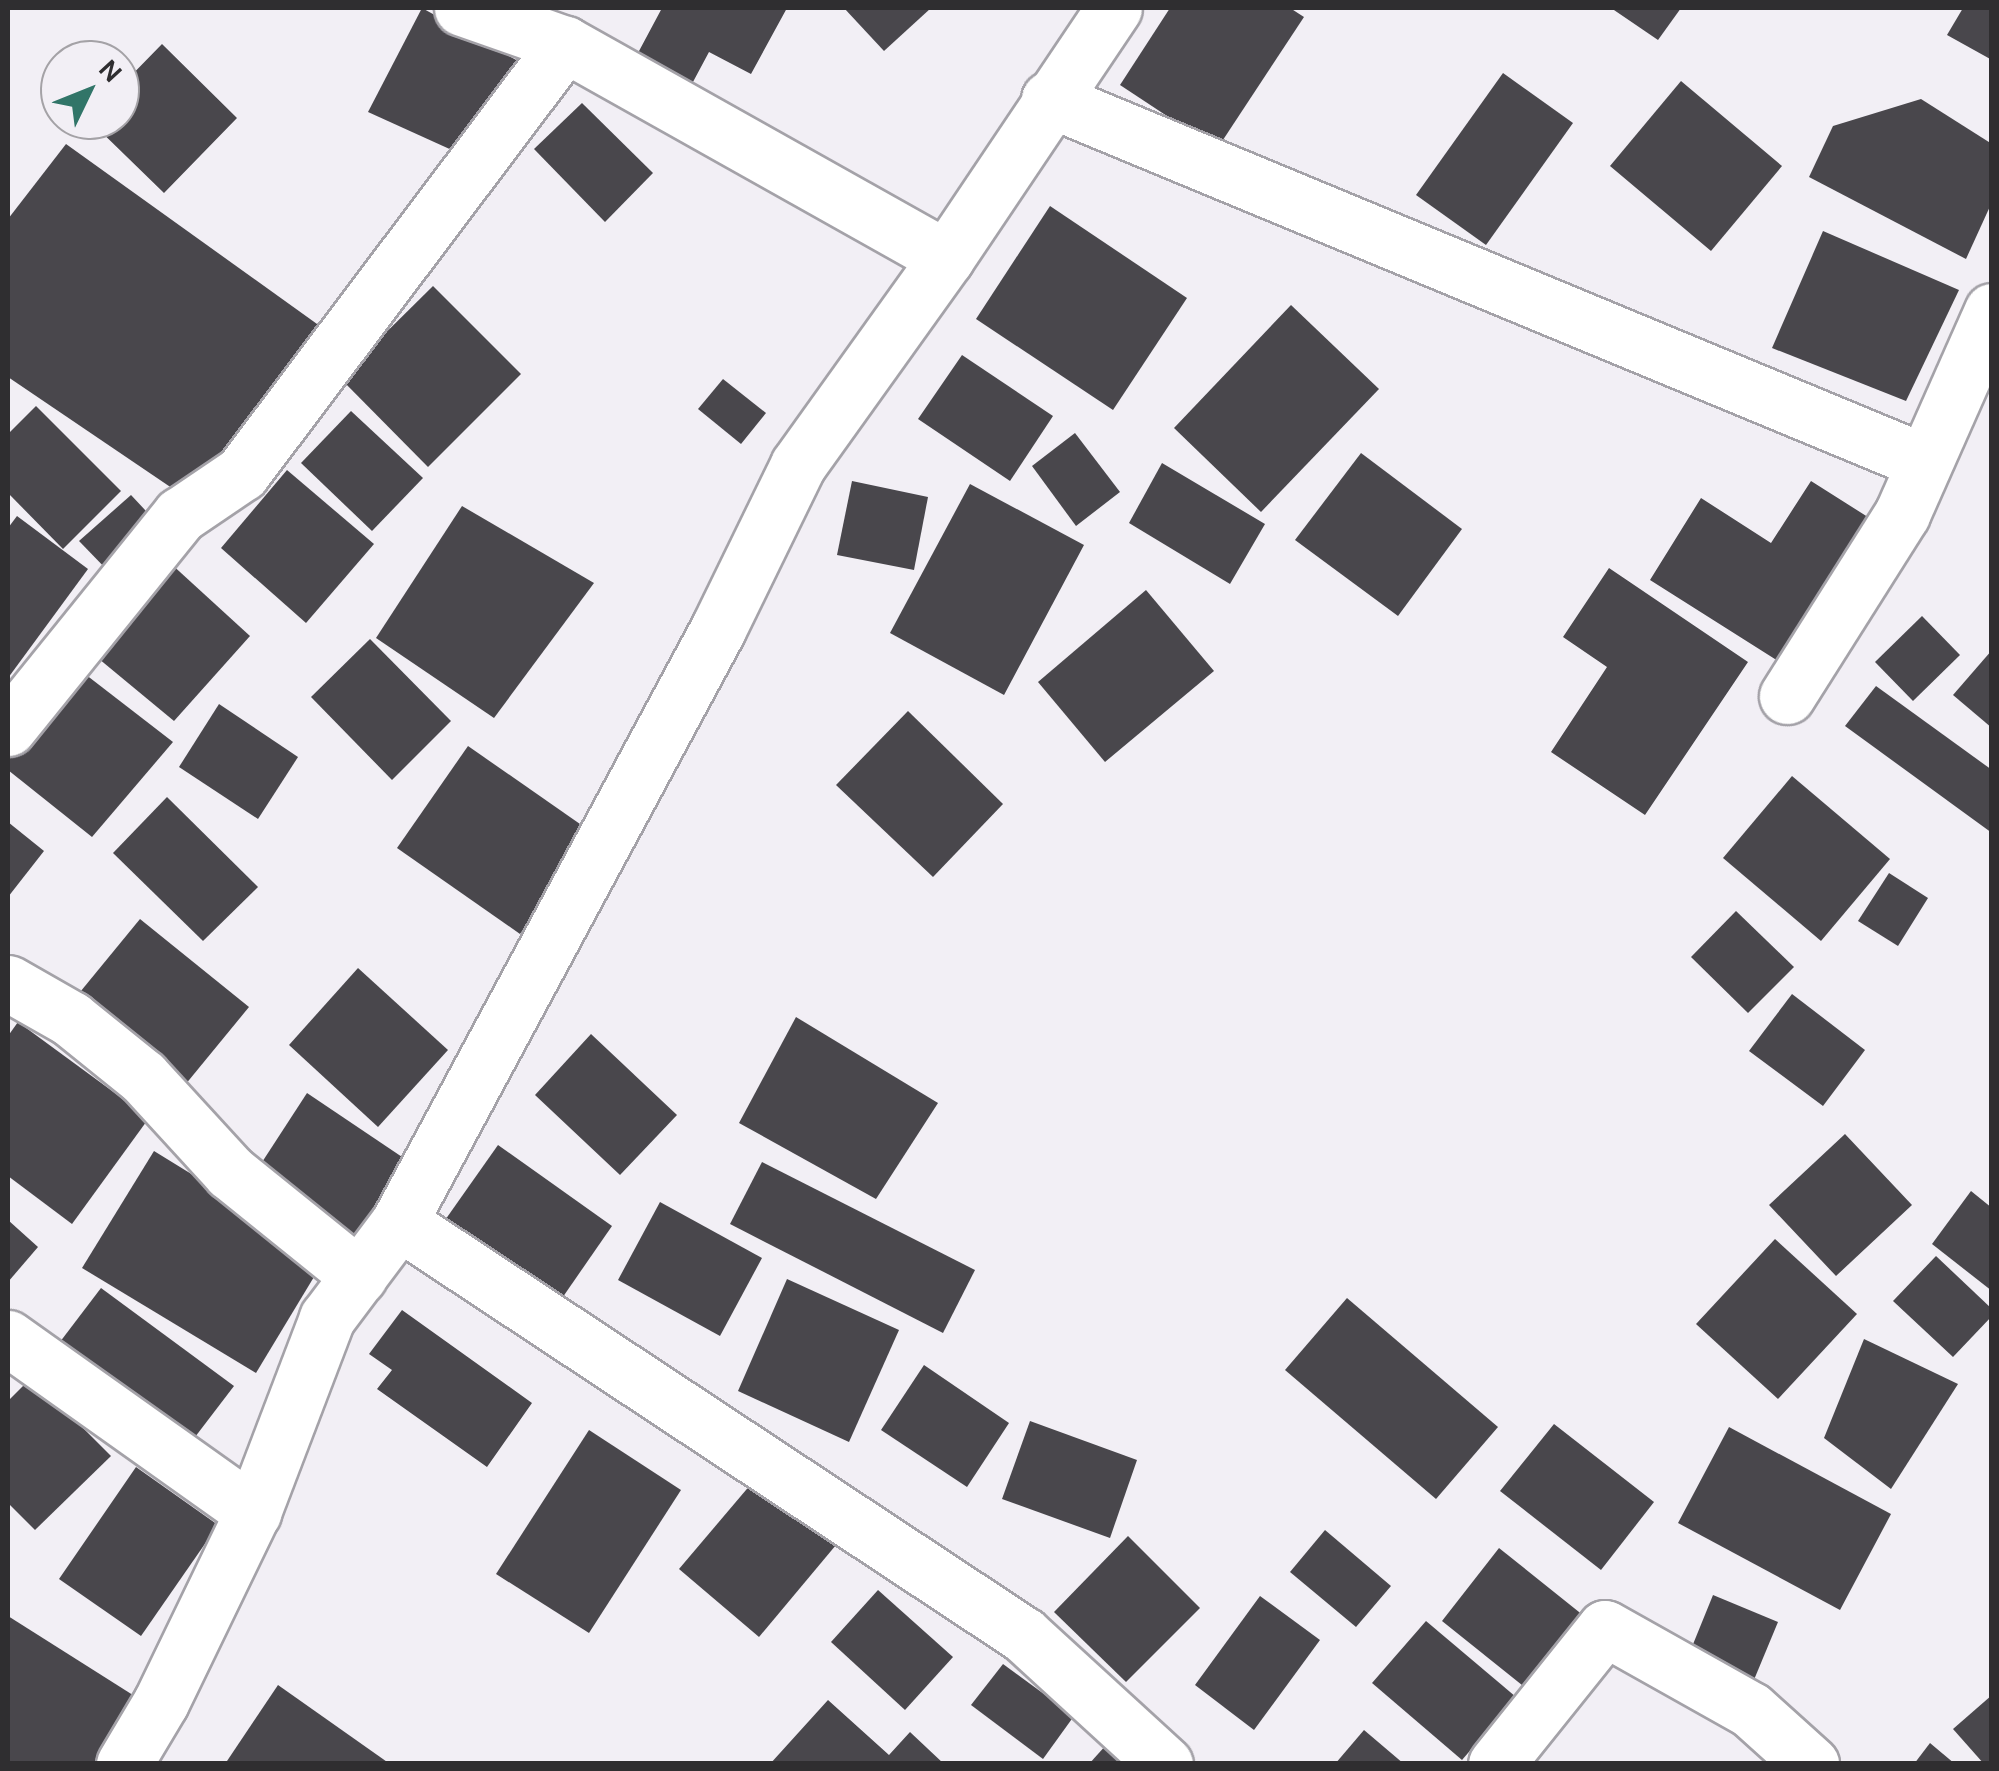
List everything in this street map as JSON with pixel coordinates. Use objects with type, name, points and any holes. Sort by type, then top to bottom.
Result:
[{"type":"street","points":[[462,8],[565,44],[946,258]]},
{"type":"street","points":[[124,1764],[160,1702],[253,1512],[327,1318],[398,1222],[718,629],[798,465],[946,258],[1049,99],[1114,8]]},
{"type":"street","points":[[8,728],[180,514],[242,473],[565,44]]},
{"type":"street","points":[[1049,99],[1922,461]]},
{"type":"street","points":[[1786,696],[1902,514],[1922,461],[1992,311]]},
{"type":"street","points":[[8,983],[71,1018],[144,1077],[230,1172],[360,1276]]},
{"type":"street","points":[[398,1222],[1024,1635],[1165,1764]]},
{"type":"street","points":[[8,1338],[253,1512]]},
{"type":"street","points":[[1496,1764],[1605,1628],[1750,1710],[1812,1764]]},
{"type":"building","points":[[422,8],[529,67],[465,156],[368,112]]},
{"type":"building","points":[[662,8],[787,8],[751,74],[709,52],[686,95],[631,66]]},
{"type":"building","points":[[844,8],[931,8],[884,51]]},
{"type":"building","points":[[1170,8],[1290,8],[1304,17],[1217,149],[1120,85]]},
{"type":"building","points":[[1611,8],[1681,8],[1658,40]]},
{"type":"building","points":[[1963,8],[1992,8],[1992,60],[1947,35]]},
{"type":"building","points":[[162,44],[237,118],[164,193],[110,140],[140,140],[140,67]]},
{"type":"building","points":[[1503,73],[1573,123],[1486,245],[1416,195]]},
{"type":"building","points":[[1681,81],[1782,166],[1711,251],[1610,166]]},
{"type":"building","points":[[1921,99],[1992,144],[1992,202],[1966,259],[1809,177],[1833,126]]},
{"type":"building","points":[[582,103],[653,173],[605,222],[534,149]]},
{"type":"building","points":[[66,144],[324,329],[191,501],[8,377],[8,219]]},
{"type":"building","points":[[1050,206],[1187,298],[1113,410],[976,319]]},
{"type":"building","points":[[1823,231],[1959,290],[1906,401],[1772,348]]},
{"type":"building","points":[[433,286],[521,374],[428,467],[340,378]]},
{"type":"building","points":[[1291,305],[1379,389],[1261,512],[1174,428]]},
{"type":"building","points":[[962,355],[1053,416],[1010,481],[918,419]]},
{"type":"building","points":[[723,379],[766,413],[741,444],[698,409]]},
{"type":"building","points":[[36,406],[121,491],[63,549],[8,493],[8,434]]},
{"type":"building","points":[[351,411],[423,478],[372,531],[301,463]]},
{"type":"building","points":[[1075,433],[1120,492],[1076,526],[1032,466]]},
{"type":"building","points":[[1361,453],[1462,529],[1398,616],[1295,540]]},
{"type":"building","points":[[1162,463],[1265,524],[1230,584],[1129,523]]},
{"type":"building","points":[[287,470],[374,544],[306,623],[221,548]]},
{"type":"building","points":[[852,481],[928,497],[914,570],[837,555]]},
{"type":"building","points":[[1811,481],[1871,519],[1781,663],[1650,580],[1701,498],[1771,543]]},
{"type":"building","points":[[970,484],[1084,545],[1004,695],[890,633]]},
{"type":"building","points":[[131,495],[160,526],[110,573],[79,541]]},
{"type":"building","points":[[462,506],[594,583],[494,718],[376,638]]},
{"type":"building","points":[[17,516],[88,569],[8,678],[8,528]]},
{"type":"building","points":[[157,551],[250,636],[174,721],[87,649]]},
{"type":"building","points":[[1609,568],[1748,662],[1645,815],[1551,752],[1607,667],[1563,637]]},
{"type":"building","points":[[1146,590],[1214,671],[1105,762],[1038,682]]},
{"type":"building","points":[[1922,616],[1960,655],[1913,701],[1875,662]]},
{"type":"building","points":[[370,639],[451,721],[392,780],[311,697]]},
{"type":"building","points":[[1992,650],[1992,728],[1953,695]]},
{"type":"building","points":[[72,664],[173,742],[92,837],[8,770],[8,754]]},
{"type":"building","points":[[1876,686],[1992,770],[1992,833],[1845,726]]},
{"type":"building","points":[[219,704],[298,757],[258,819],[179,767]]},
{"type":"building","points":[[908,711],[1003,804],[933,877],[836,785]]},
{"type":"building","points":[[468,746],[590,831],[520,934],[397,848]]},
{"type":"building","points":[[1792,776],[1890,859],[1821,941],[1723,858]]},
{"type":"building","points":[[167,797],[258,887],[203,941],[113,853]]},
{"type":"building","points":[[8,822],[44,851],[8,897]]},
{"type":"building","points":[[1889,873],[1928,898],[1898,946],[1858,921]]},
{"type":"building","points":[[1736,911],[1794,967],[1748,1013],[1691,957]]},
{"type":"building","points":[[140,919],[249,1007],[185,1085],[76,997]]},
{"type":"building","points":[[358,968],[448,1050],[378,1127],[289,1045]]},
{"type":"building","points":[[1792,994],[1865,1050],[1823,1106],[1749,1051]]},
{"type":"building","points":[[796,1017],[938,1103],[876,1199],[739,1123]]},
{"type":"building","points":[[18,1022],[149,1118],[72,1224],[8,1176],[8,1036]]},
{"type":"building","points":[[591,1034],[677,1115],[620,1175],[535,1095]]},
{"type":"building","points":[[307,1093],[414,1165],[357,1250],[251,1179]]},
{"type":"building","points":[[1845,1134],[1912,1205],[1836,1276],[1769,1205]]},
{"type":"building","points":[[498,1145],[612,1226],[558,1304],[443,1223]]},
{"type":"building","points":[[154,1151],[326,1257],[256,1373],[82,1268]]},
{"type":"building","points":[[762,1162],[975,1270],[943,1333],[730,1224]]},
{"type":"building","points":[[1971,1191],[1992,1208],[1992,1291],[1932,1244]]},
{"type":"building","points":[[660,1202],[762,1258],[720,1336],[618,1280]]},
{"type":"building","points":[[8,1220],[38,1247],[8,1282]]},
{"type":"building","points":[[1775,1239],[1857,1314],[1778,1399],[1696,1324]]},
{"type":"building","points":[[1936,1256],[1992,1309],[1992,1316],[1953,1357],[1893,1301]]},
{"type":"building","points":[[787,1279],[899,1330],[849,1442],[738,1391]]},
{"type":"building","points":[[101,1288],[234,1386],[179,1458],[47,1359]]},
{"type":"building","points":[[1347,1298],[1498,1427],[1436,1499],[1285,1370]]},
{"type":"building","points":[[402,1310],[532,1403],[487,1467],[377,1389],[392,1370],[369,1354]]},
{"type":"building","points":[[1864,1339],[1958,1384],[1891,1489],[1824,1438]]},
{"type":"building","points":[[924,1365],[1009,1423],[967,1487],[881,1430]]},
{"type":"building","points":[[32,1377],[111,1456],[35,1530],[8,1503],[8,1401]]},
{"type":"building","points":[[1030,1421],[1137,1460],[1110,1538],[1002,1499]]},
{"type":"building","points":[[1554,1424],[1654,1502],[1601,1570],[1500,1491]]},
{"type":"building","points":[[1729,1427],[1891,1514],[1840,1610],[1678,1523]]},
{"type":"building","points":[[589,1430],[681,1490],[589,1633],[496,1574]]},
{"type":"building","points":[[136,1467],[218,1525],[141,1636],[59,1579]]},
{"type":"building","points":[[757,1477],[836,1545],[759,1637],[679,1569]]},
{"type":"building","points":[[1325,1530],[1391,1586],[1356,1627],[1290,1572]]},
{"type":"building","points":[[1128,1536],[1200,1608],[1126,1682],[1054,1612]]},
{"type":"building","points":[[1499,1548],[1584,1616],[1527,1689],[1442,1621]]},
{"type":"building","points":[[878,1590],[953,1657],[905,1710],[831,1642]]},
{"type":"building","points":[[1713,1595],[1778,1622],[1751,1687],[1687,1659]]},
{"type":"building","points":[[1260,1596],[1320,1640],[1254,1730],[1195,1685]]},
{"type":"building","points":[[8,1616],[155,1709],[121,1764],[8,1764]]},
{"type":"building","points":[[1426,1621],[1516,1697],[1462,1760],[1372,1683]]},
{"type":"building","points":[[1003,1664],[1074,1716],[1043,1759],[971,1705]]},
{"type":"building","points":[[278,1685],[390,1764],[225,1764]]},
{"type":"building","points":[[1992,1695],[1992,1764],[1984,1764],[1953,1729]]},
{"type":"building","points":[[828,1700],[889,1755],[910,1732],[944,1764],[770,1764]]},
{"type":"building","points":[[1364,1730],[1404,1764],[1335,1764]]},
{"type":"building","points":[[1930,1743],[1955,1764],[1914,1764]]},
{"type":"building","points":[[1107,1744],[1127,1764],[1089,1764]]}]
